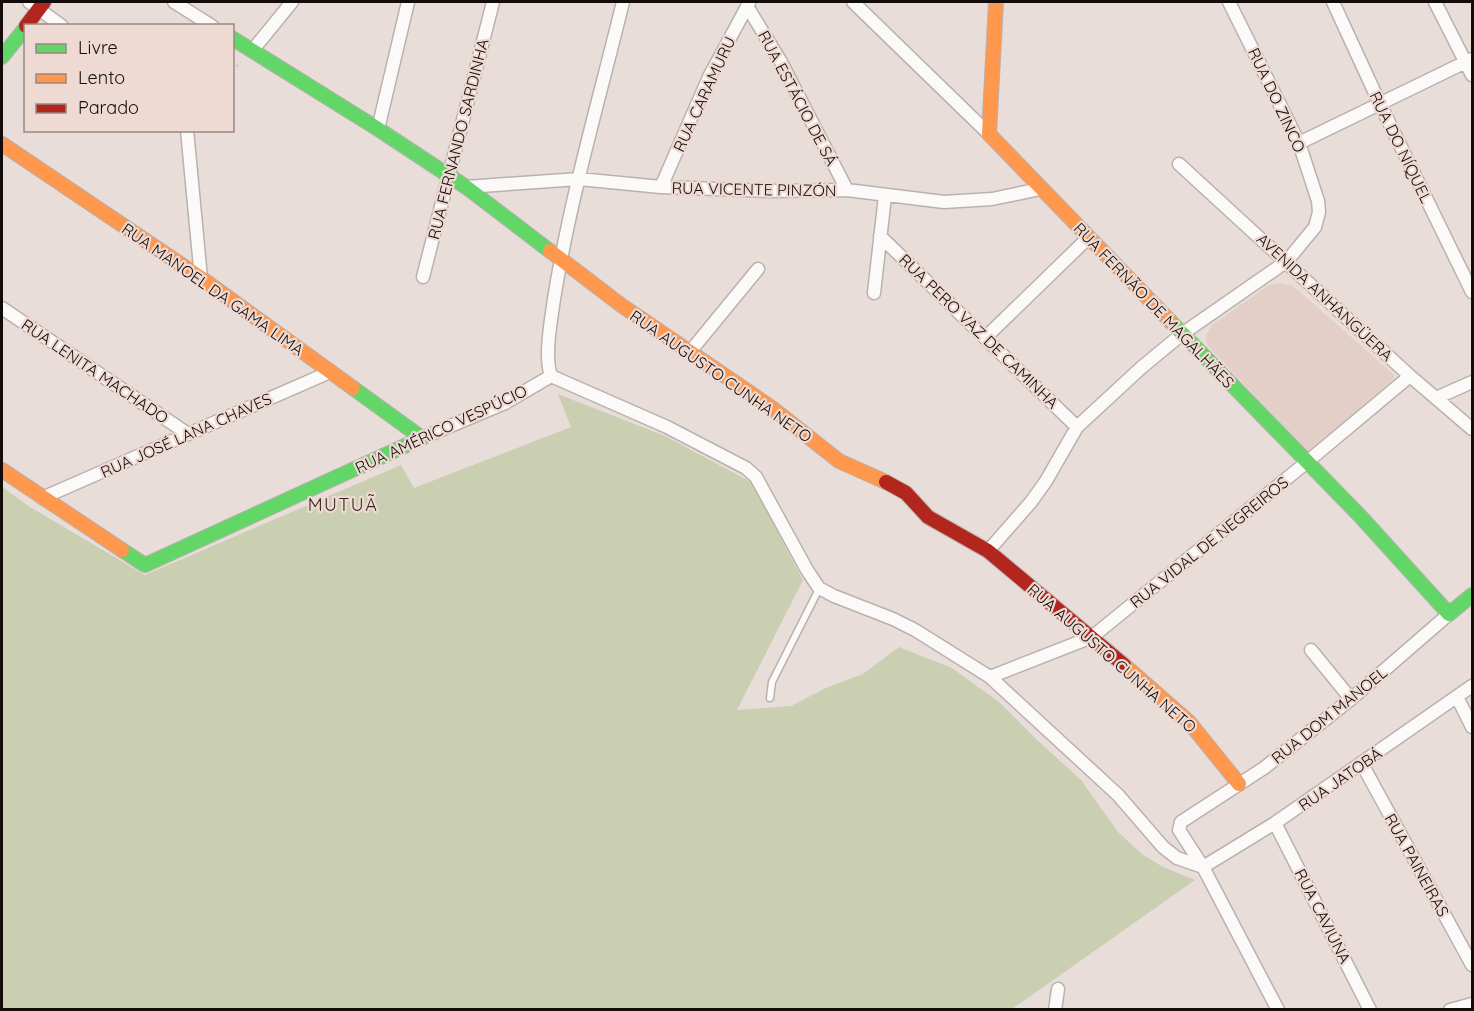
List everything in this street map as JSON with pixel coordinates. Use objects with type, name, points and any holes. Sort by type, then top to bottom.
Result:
[{"type":"street","points":[[174,2],[209,24]]},
{"type":"street","points":[[252,51],[292,2]]},
{"type":"street","points":[[378,129],[408,2]]},
{"type":"street","name":"RUA FERNANDO SARDINHA","points":[[423,277],[493,2]]},
{"type":"street","points":[[623,2],[561,259],[550,327],[549,369],[551,376],[667,427],[746,468],[756,477],[819,588],[915,630],[990,676],[1118,795],[1163,847],[1177,858],[1203,867],[1278,1010]]},
{"type":"street","name":"RUA FERNÃO DE MAGALHÃES","points":[[853,2],[989,134],[1361,517],[1449,614]]},
{"type":"street","points":[[989,134],[996,2]]},
{"type":"street","name":"RUA DO ZINCO","points":[[988,551],[1031,502],[1046,481],[1077,427],[1142,367],[1182,334],[1287,261],[1315,227],[1319,212],[1318,201],[1299,143],[1229,2]]},
{"type":"street","name":"RUA DO NÍQUEL","points":[[1333,2],[1380,104],[1473,292]]},
{"type":"street","points":[[1436,2],[1470,61],[1473,75]]},
{"type":"street","points":[[27,24],[38,4],[60,24]]},
{"type":"street","name":"RUA CARAMURU","points":[[661,187],[710,75],[748,4]]},
{"type":"street","name":"RUA ESTÁCIO DE SÁ","points":[[748,4],[847,190]]},
{"type":"street","points":[[2,57],[24,29]]},
{"type":"street","name":"RUA AUGUSTO CUNHA NETO","points":[[234,39],[466,187],[621,305],[772,408],[839,461],[906,493],[928,517],[988,551],[1092,637],[1189,722],[1239,784]]},
{"type":"street","points":[[1299,143],[1470,61]]},
{"type":"street","points":[[188,132],[201,278]]},
{"type":"street","name":"RUA MANOEL DA GAMA LIMA","points":[[2,144],[201,278],[422,438]]},
{"type":"street","name":"AVENIDA ANHANGÜERA","points":[[1179,164],[1410,376],[1473,429]]},
{"type":"street","name":"RUA VICENTE PINZÓN","points":[[466,187],[579,179],[661,187],[771,191],[847,190],[944,202],[992,199],[1040,189]]},
{"type":"street","points":[[874,293],[885,196]]},
{"type":"street","name":"RUA PERO VAZ DE CAMINHA","points":[[880,236],[1077,427]]},
{"type":"street","points":[[986,338],[1088,238]]},
{"type":"street","points":[[689,353],[758,269]]},
{"type":"street","name":"RUA LENITA MACHADO","points":[[2,308],[188,434]]},
{"type":"street","name":"RUA JOSÉ LANA CHAVES","points":[[42,498],[330,372]]},
{"type":"street","name":"RUA AMÉRICO VESPÚCIO","points":[[42,498],[145,566],[422,438],[505,403],[551,376]]},
{"type":"street","name":"RUA VIDAL DE NEGREIROS","points":[[990,676],[1092,637],[1410,376]]},
{"type":"street","points":[[1436,398],[1473,382]]},
{"type":"street","points":[[2,470],[42,498]]},
{"type":"street","name":"RUA DOM MANOEL","points":[[1203,867],[1181,833],[1180,826],[1185,818],[1264,768],[1351,699],[1473,595]]},
{"type":"street","points":[[1311,650],[1351,699]]},
{"type":"street","name":"RUA JATOBÁ","points":[[1203,867],[1275,824],[1473,686]]},
{"type":"street","points":[[1457,697],[1473,727]]},
{"type":"street","name":"RUA PAINEIRAS","points":[[1362,764],[1473,965]]},
{"type":"street","name":"RUA CAVIÚNA","points":[[1275,824],[1370,1010]]},
{"type":"street","points":[[1055,1010],[1058,989]]},
{"type":"street","points":[[1450,1010],[1473,1004]]},
{"type":"lane","points":[[770,698],[772,682],[819,588]]},
{"type":"shaded area","points":[[1279,283],[1293,286],[1394,375],[1394,378],[1310,454],[1208,346],[1206,341],[1206,335],[1212,325],[1269,285]]},
{"type":"green space","points":[[558,394],[665,436],[751,482],[803,580],[737,710],[791,706],[826,688],[863,674],[899,647],[952,668],[999,702],[1081,780],[1118,832],[1143,855],[1163,867],[1195,880],[1012,1009],[2,1009],[2,487],[30,507],[145,575],[401,465],[414,488],[571,427]]},
{"type":"traffic: fast","points":[[2,57],[24,30]]},
{"type":"traffic: fast","points":[[234,39],[466,187],[550,251]]},
{"type":"traffic: fast","points":[[1170,321],[1361,517],[1449,614],[1472,595]]},
{"type":"traffic: fast","points":[[122,550],[145,565],[422,438],[353,388]]},
{"type":"traffic: slow","points":[[996,2],[989,134],[1170,321]]},
{"type":"traffic: slow","points":[[2,144],[201,278],[353,388]]},
{"type":"traffic: slow","points":[[550,251],[621,305],[772,408],[839,461],[886,482]]},
{"type":"traffic: slow","points":[[2,470],[122,550]]},
{"type":"traffic: slow","points":[[1124,665],[1189,722],[1239,784]]},
{"type":"traffic: jam","points":[[28,24],[44,2]]},
{"type":"traffic: jam","points":[[886,482],[906,493],[928,517],[988,551],[1124,665]]},
{"type":"district","name":"MUTUÃ","points":[[343,505]]}]
